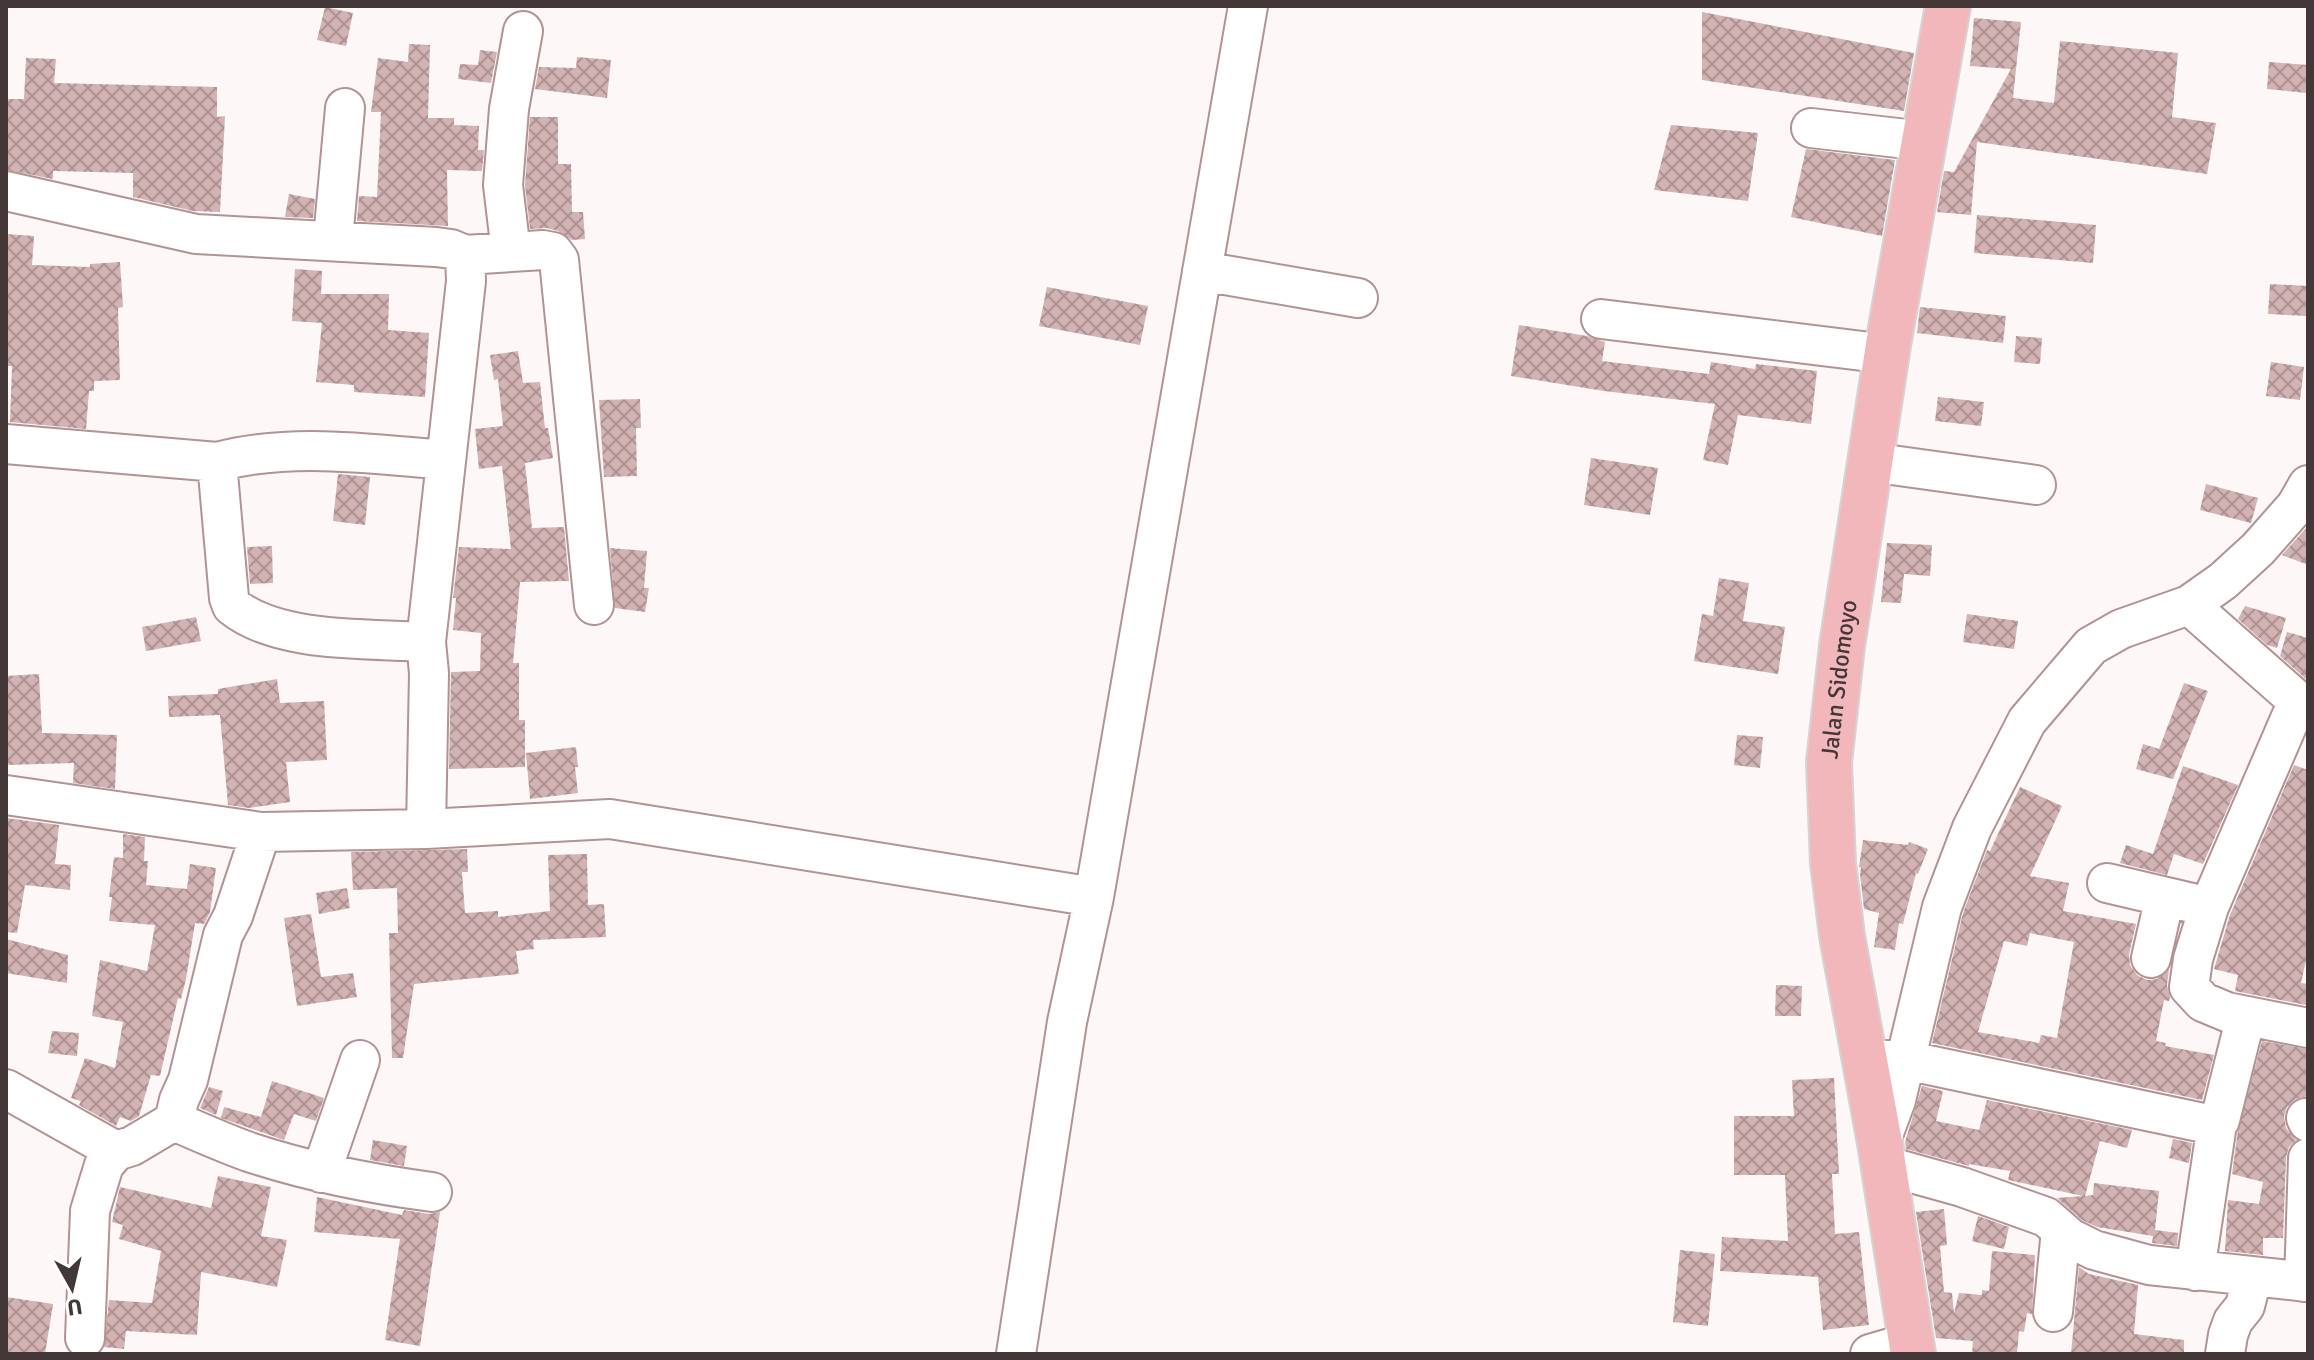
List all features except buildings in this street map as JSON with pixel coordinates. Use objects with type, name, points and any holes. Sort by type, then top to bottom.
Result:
[{"type":"main road","name":"Jalan Sidomoyo","points":[[1898,1350],[1881,1154],[1884,1057],[1842,936],[1833,863],[1829,762],[1842,646],[1887,354],[1948,6]]},
{"type":"street","points":[[1016,1354],[1067,1022],[1094,897],[1248,6]]},
{"type":"street","points":[[511,252],[503,185],[509,109],[523,31]]},
{"type":"street","points":[[333,239],[345,108]]},
{"type":"street","points":[[1811,128],[1924,141]]},
{"type":"street","points":[[6,191],[196,234],[333,239],[436,247],[465,255],[553,252],[559,260],[594,605]]},
{"type":"street","points":[[426,829],[429,673],[426,642],[466,281],[465,255]]},
{"type":"street","points":[[1202,271],[1358,298]]},
{"type":"street","points":[[1601,319],[1887,354]]},
{"type":"street","points":[[6,444],[217,462],[272,452],[320,450],[446,460]]},
{"type":"street","points":[[217,462],[232,606],[268,625],[314,635],[426,642]]},
{"type":"street","points":[[1870,462],[2036,485]]},
{"type":"street","points":[[2217,1124],[1884,1057],[1972,828],[2027,721],[2091,646],[2121,629],[2189,605],[2223,581],[2258,549],[2296,506],[2308,485]]},
{"type":"street","points":[[2189,605],[2303,707],[2209,907],[2193,959],[2189,987],[2203,1002],[2246,1016],[2307,1023]]},
{"type":"street","points":[[6,795],[261,832],[426,829],[610,819],[1094,897]]},
{"type":"street","points":[[85,1338],[90,1211],[104,1165],[116,1151],[132,1146],[174,1121],[188,1080],[223,935],[233,916],[261,832]]},
{"type":"street","points":[[2107,883],[2209,907]]},
{"type":"street","points":[[2151,958],[2165,897]]},
{"type":"street","points":[[2195,1271],[2217,1124],[2246,1016]]},
{"type":"street","points":[[321,1173],[360,1060]]},
{"type":"street","points":[[6,1089],[116,1151]]},
{"type":"street","points":[[174,1121],[249,1152],[321,1173],[387,1187],[432,1192]]},
{"type":"street","points":[[1881,1154],[2046,1217],[2094,1250],[2149,1265],[2306,1282],[2308,1158]]},
{"type":"street","points":[[2053,1312],[2061,1230]]},
{"type":"street","points":[[2225,1354],[2228,1335],[2233,1321],[2245,1306],[2252,1278]]}]
